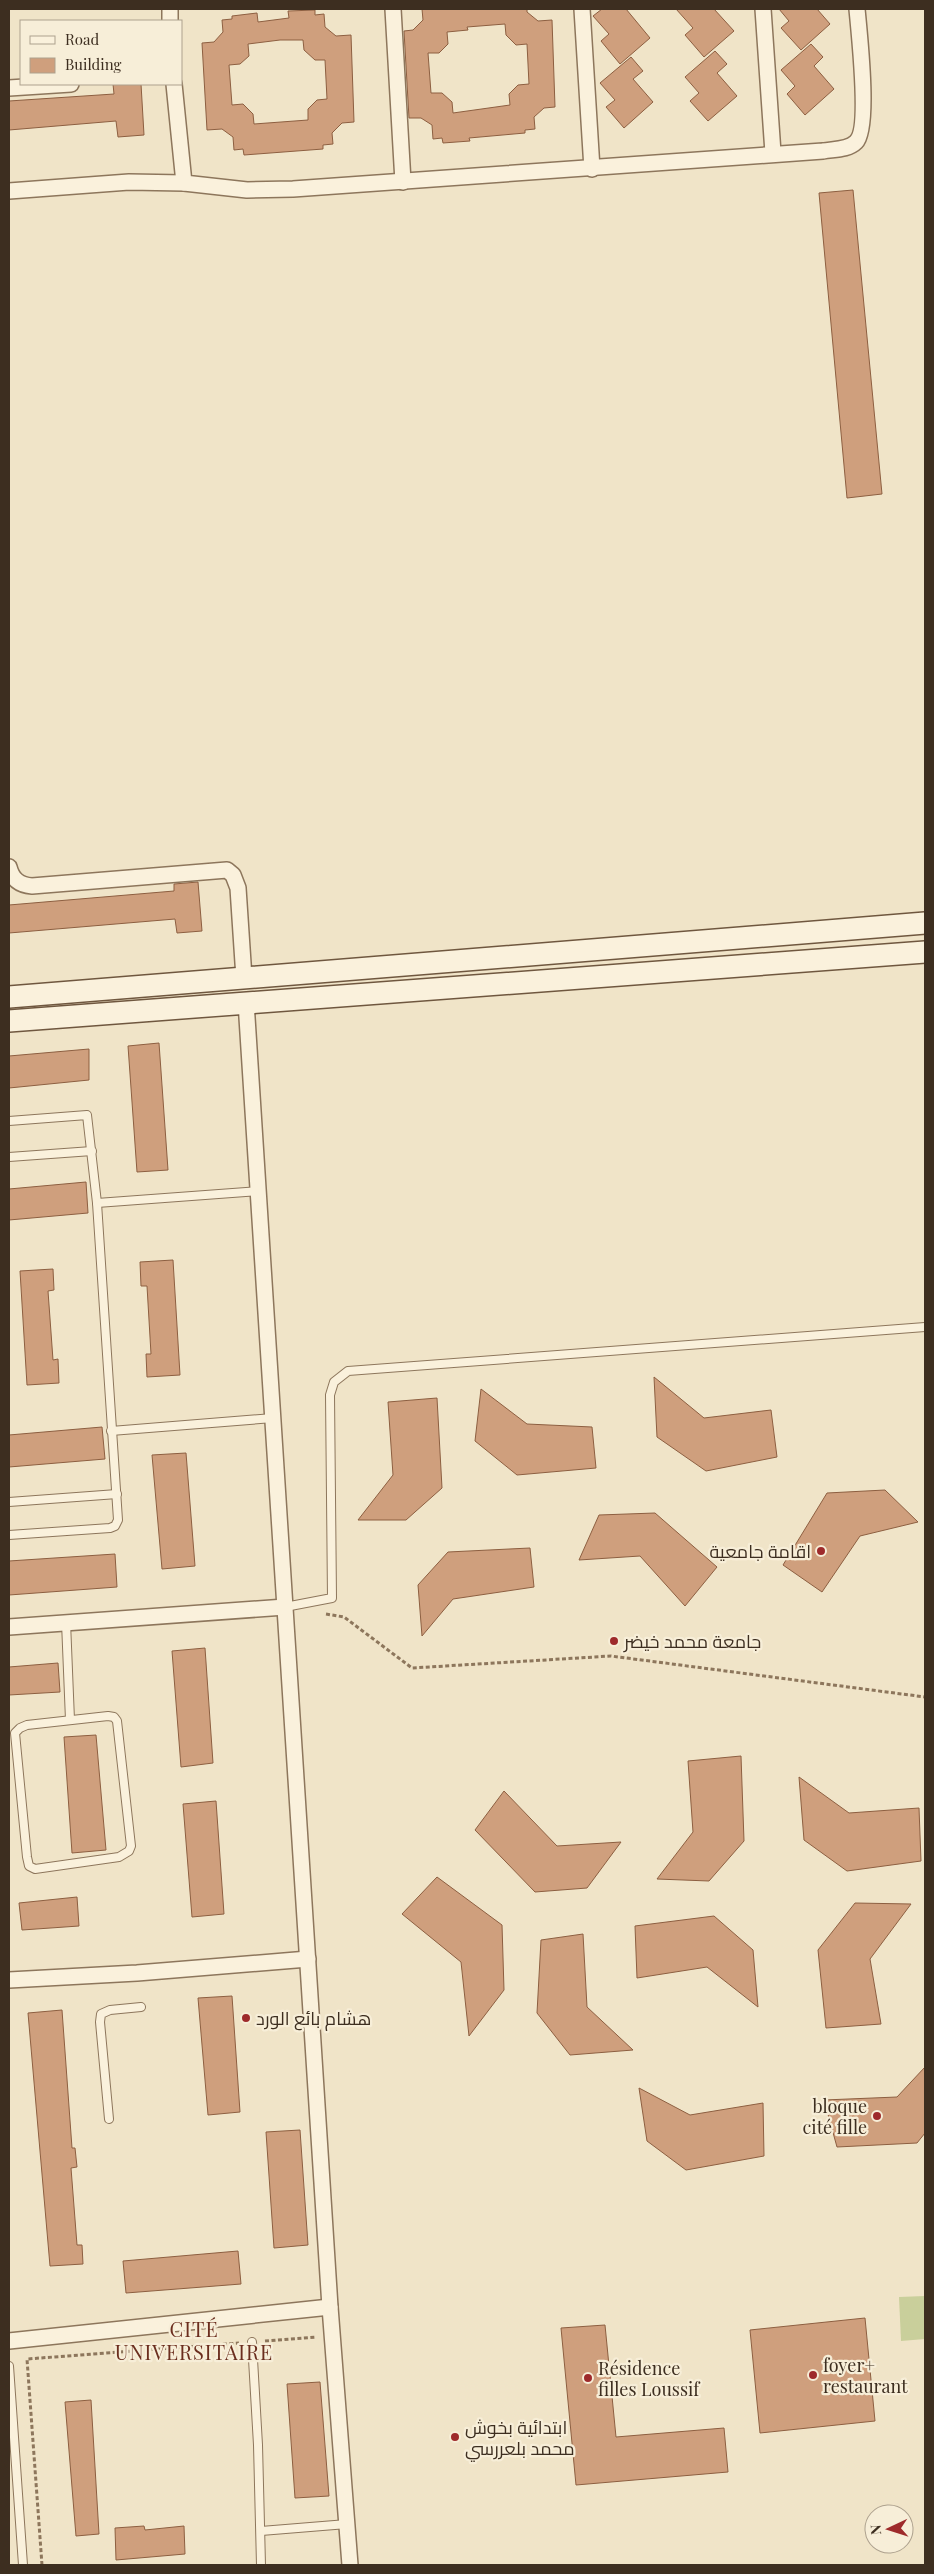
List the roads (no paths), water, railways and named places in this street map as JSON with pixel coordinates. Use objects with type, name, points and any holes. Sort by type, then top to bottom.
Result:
[{"type":"main road","points":[[9,997],[925,923]]},
{"type":"main road","points":[[9,1021],[246,1002],[656,974],[925,952]]},
{"type":"street","points":[[393,9],[403,182]]},
{"type":"street","points":[[582,9],[592,169]]},
{"type":"street","points":[[763,9],[773,153]]},
{"type":"street","points":[[9,191],[129,182],[184,183],[247,190],[275,190],[592,169],[843,148],[857,141],[862,133],[863,115],[857,9]]},
{"type":"street","points":[[9,88],[56,85]]},
{"type":"street","points":[[174,85],[184,183]]},
{"type":"street","points":[[9,866],[15,881],[24,886],[227,870],[233,875],[238,888],[244,978]]},
{"type":"street","points":[[246,1002],[330,2307],[350,2565]]},
{"type":"street","points":[[9,1627],[285,1607]]},
{"type":"street","points":[[9,1980],[137,1973],[308,1959]]},
{"type":"street","points":[[9,2342],[330,2307]]},
{"type":"lane","points":[[9,1120],[86,1115],[97,1203],[118,1520],[115,1526],[110,1528],[9,1535]]},
{"type":"lane","points":[[9,1157],[92,1151]]},
{"type":"lane","points":[[97,1203],[259,1192]]},
{"type":"lane","points":[[285,1607],[332,1598],[330,1395],[334,1382],[348,1371],[925,1327]]},
{"type":"lane","points":[[112,1431],[273,1418]]},
{"type":"lane","points":[[9,1502],[117,1494]]},
{"type":"lane","points":[[66,1622],[70,1720]]},
{"type":"lane","points":[[108,1716],[114,1717],[117,1722],[130,1846],[126,1855],[119,1857],[35,1869],[29,1866],[27,1857],[15,1733],[27,1725],[70,1720],[108,1716]]},
{"type":"lane","points":[[109,2119],[100,2022],[101,2014],[110,2010],[141,2007]]},
{"type":"lane","points":[[252,2342],[261,2565]]},
{"type":"lane","points":[[9,2366],[23,2565]]},
{"type":"lane","points":[[261,2531],[347,2524]]},
{"type":"place","name":"اقامة جامعية","points":[[821,1551]]},
{"type":"place","name":"جامعة محمد خيضر","points":[[614,1641]]},
{"type":"place","name":"هشام بائع الورد","points":[[246,2018]]},
{"type":"place","name":"bloque cité fille","points":[[877,2116]]},
{"type":"place","name":"foyer+ restaurant","points":[[813,2375]]},
{"type":"place","name":"Résidence filles Loussif","points":[[588,2378]]},
{"type":"place","name":"ابتدائية بخوش محمد بلعررسي","points":[[455,2437]]},
{"type":"district","name":"CITÉ UNIVERSITAIRE","points":[[194,2340]]}]
